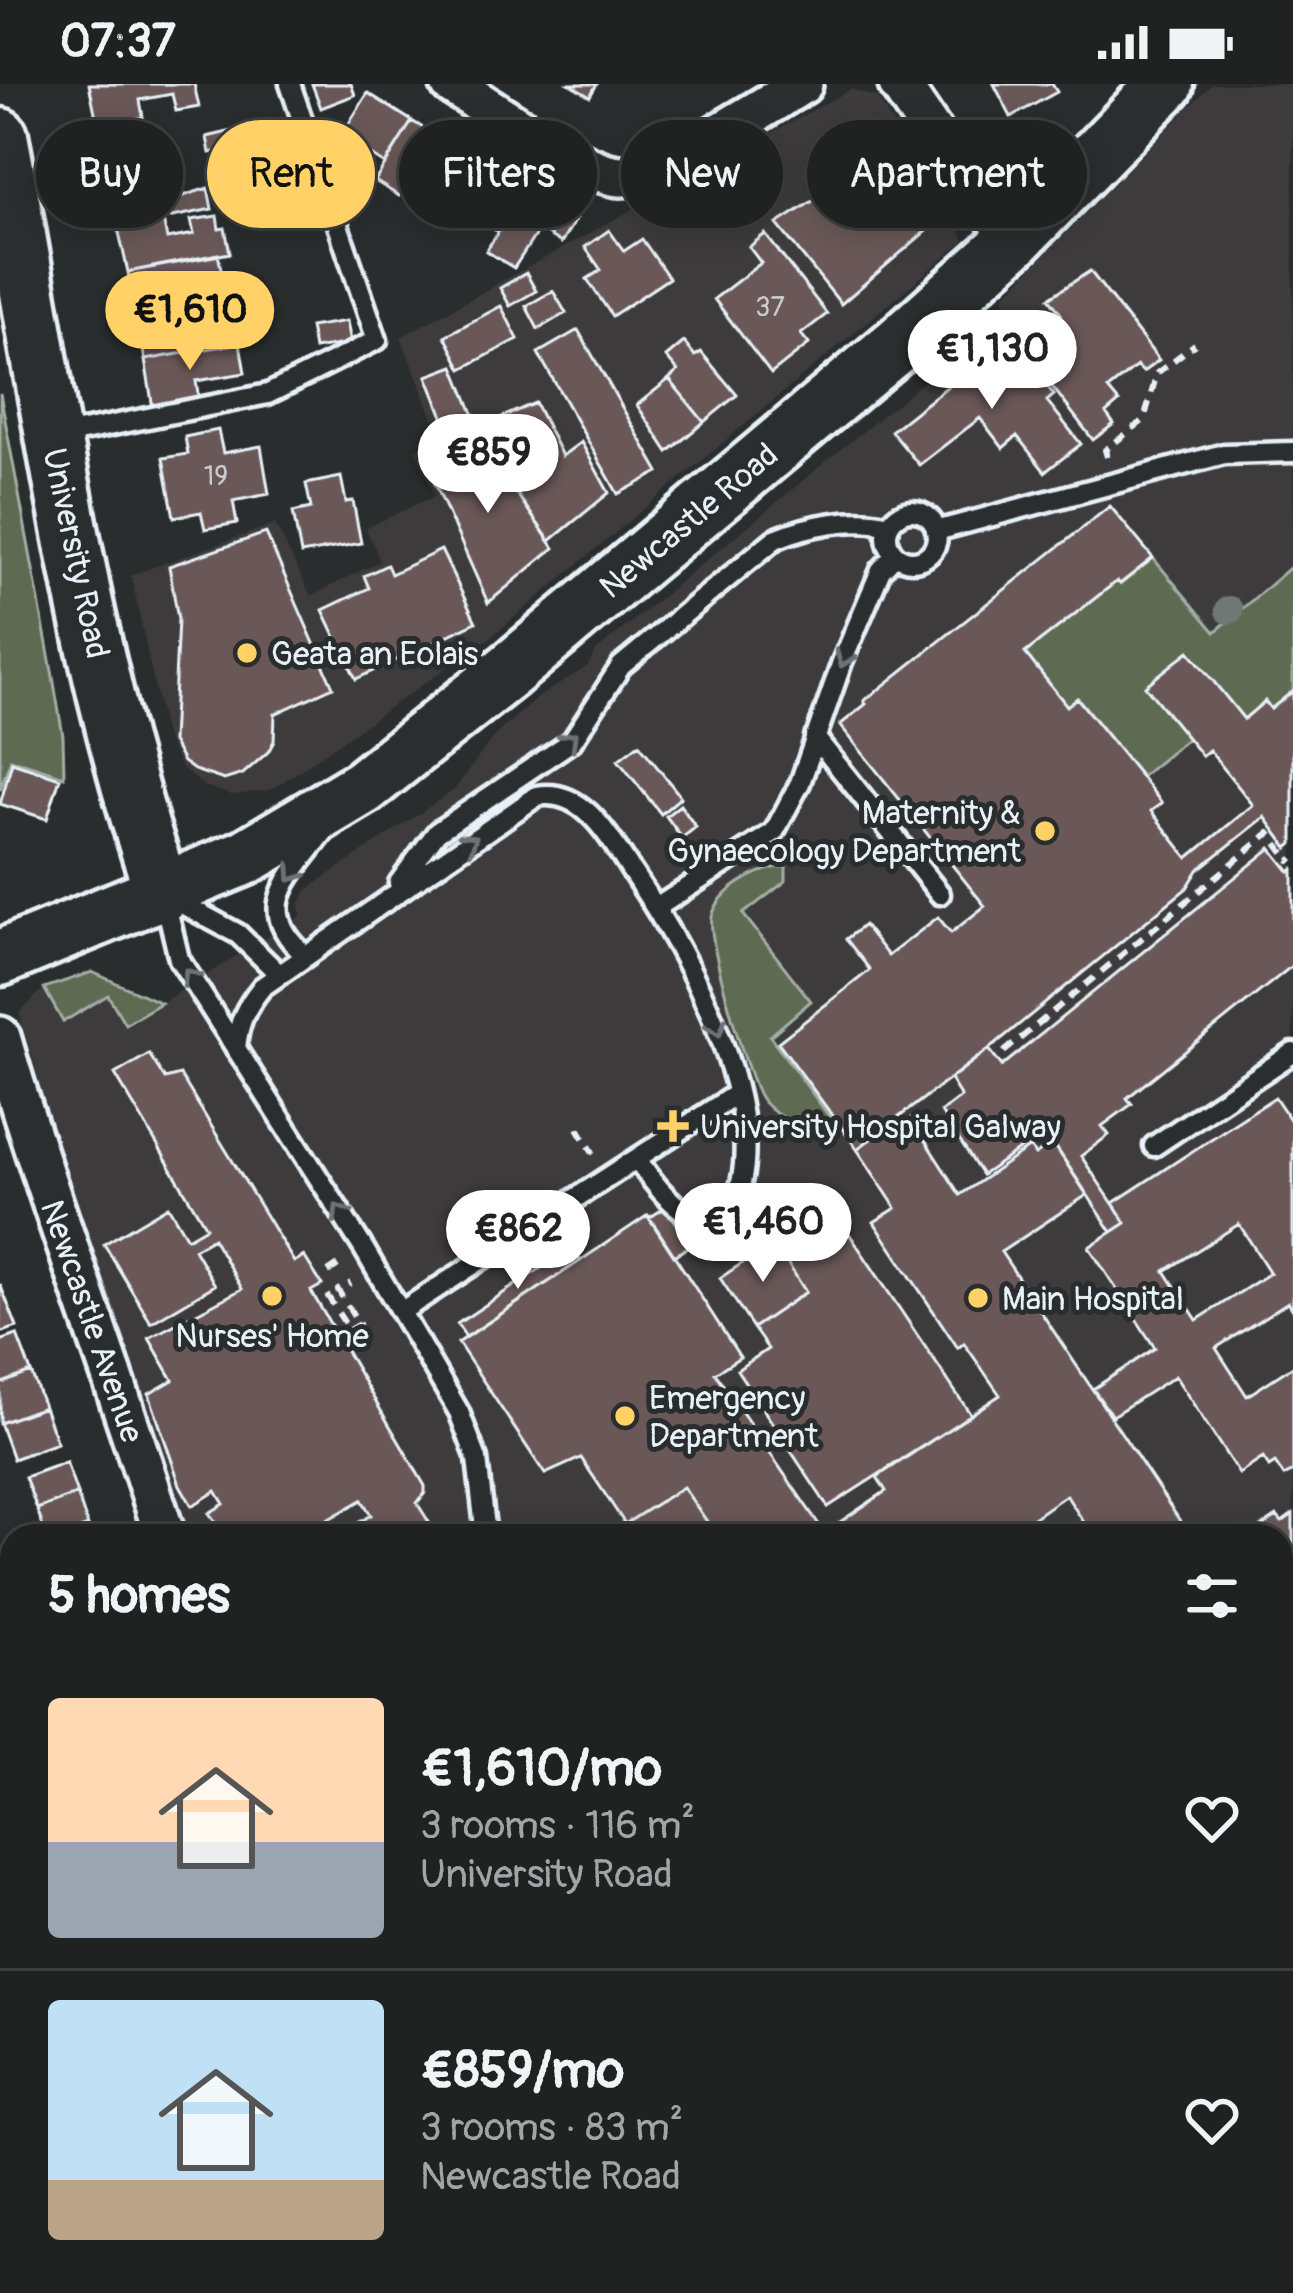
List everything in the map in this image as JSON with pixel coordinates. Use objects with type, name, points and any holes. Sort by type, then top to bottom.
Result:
[{"type":"main road","name":"Newcastle Road","points":[[0,958],[246,857],[350,796],[509,671],[796,431],[1016,238],[1166,84]]},
{"type":"main road","name":"University Road","points":[[1,149],[53,437],[126,773],[163,894]]},
{"type":"street","points":[[451,84],[595,171],[626,177],[673,157],[802,84]]},
{"type":"street","points":[[899,84],[971,190],[1016,238]]},
{"type":"street","name":"Newcastle Avenue","points":[[0,1036],[34,1154],[111,1365],[161,1524]]},
{"type":"lane","points":[[53,437],[268,394],[377,340],[290,84]]},
{"type":"lane","points":[[936,531],[1224,454],[1293,452]]},
{"type":"lane","points":[[914,511],[928,518],[936,531],[934,546],[924,558],[909,561],[895,555],[887,541],[890,525],[900,514],[914,511]]},
{"type":"lane","points":[[389,896],[437,832],[572,741],[620,666],[776,539],[795,531],[869,520],[890,525]]},
{"type":"lane","points":[[656,908],[774,832],[800,783],[881,570],[895,555]]},
{"type":"lane","points":[[815,737],[940,895]]},
{"type":"lane","points":[[236,1049],[238,1024],[247,1005],[279,974],[537,796],[555,793],[587,812],[656,908],[698,979],[736,1094],[745,1161],[743,1184],[730,1210],[703,1221],[677,1208],[637,1159]]},
{"type":"lane","points":[[305,956],[278,925],[281,894],[350,796]]},
{"type":"lane","points":[[163,894],[238,934],[279,974]]},
{"type":"lane","points":[[163,894],[179,958],[402,1311],[459,1412],[477,1459],[485,1524]]},
{"type":"lane","points":[[1154,1146],[1293,1054]]},
{"type":"lane","points":[[402,1311],[736,1094]]},
{"type":"path","points":[[1110,467],[1105,450],[1144,420],[1157,373],[1195,344]]},
{"type":"path","points":[[1004,1052],[1269,833],[1290,861],[1293,858]]},
{"type":"path","points":[[328,1272],[343,1262]]},
{"type":"path","points":[[327,1294],[349,1330],[359,1324],[338,1290],[354,1281]]},
{"type":"shaded area","name":"University Hospital Galway","points":[[1212,84],[1293,84],[1293,1524],[187,1524],[75,1201],[19,1013],[44,988],[92,972],[161,1003],[301,916],[300,903],[308,889],[454,790],[494,736],[537,698],[588,666],[596,651],[1009,311],[1003,297],[1071,228],[1087,228],[1087,211]]},
{"type":"shaded area","points":[[851,89],[877,98],[891,120],[807,120],[807,228],[958,228],[965,240],[491,637],[283,782],[270,790],[231,795],[202,785],[181,767],[165,736],[131,575],[275,524],[311,596],[380,561],[366,528],[434,496],[415,449],[441,438],[401,337],[621,216],[621,228],[783,228],[783,126]]},
{"type":"green space","points":[[0,393],[63,736],[64,776],[11,759],[0,790]]},
{"type":"green space","points":[[1153,558],[1215,632],[1293,565],[1293,691],[1271,709],[1265,702],[1244,719],[1188,738],[1141,777],[1078,698],[1067,706],[1025,653]]},
{"type":"green space","points":[[786,866],[786,881],[743,914],[811,1001],[770,1036],[832,1120],[812,1137],[760,1097],[729,1007],[712,930],[716,907],[732,889],[753,875]]},
{"type":"green space","points":[[92,972],[161,1003],[125,1024],[108,995],[63,1022],[44,988]]},
{"type":"building","points":[[89,84],[194,84],[199,107],[176,111],[172,94],[140,100],[143,117],[97,120]]},
{"type":"building","points":[[312,84],[351,84],[355,95],[321,108]]},
{"type":"building","points":[[570,84],[597,84],[590,96]]},
{"type":"building","points":[[994,84],[1052,84],[1057,92],[1011,117]]},
{"type":"building","points":[[368,93],[410,120],[399,120],[399,142],[385,164],[375,158],[375,120],[351,120]]},
{"type":"building","points":[[399,142],[399,196],[375,181]]},
{"type":"building","points":[[207,188],[207,210],[183,215],[183,196]]},
{"type":"building","points":[[807,205],[807,228],[930,228],[841,304],[780,228],[783,220]]},
{"type":"building","points":[[207,218],[207,228],[225,228],[230,253],[128,272],[118,228],[165,228],[167,239],[194,234],[191,220]]},
{"type":"building","points":[[492,228],[540,228],[514,268],[486,251],[498,232]]},
{"type":"building","points":[[547,228],[570,228],[561,243],[544,232]]},
{"type":"building","points":[[609,230],[624,251],[642,239],[669,278],[612,316],[587,279],[601,270],[585,247]]},
{"type":"building","points":[[765,234],[827,314],[801,334],[809,344],[771,374],[714,299],[761,263],[749,247]]},
{"type":"building","points":[[218,254],[225,288],[179,297],[181,308],[136,316],[128,272]]},
{"type":"building","points":[[1090,271],[1159,360],[1143,372],[1137,366],[1108,389],[1119,402],[1106,413],[1114,424],[1093,440],[1041,372],[1049,365],[1029,340],[1061,314],[1049,298]]},
{"type":"building","points":[[526,273],[536,291],[510,306],[500,288]]},
{"type":"building","points":[[553,291],[566,313],[538,329],[526,306]]},
{"type":"building","points":[[501,306],[518,339],[462,369],[445,336]]},
{"type":"building","points":[[181,308],[184,326],[235,317],[240,343],[145,360],[136,316]]},
{"type":"building","points":[[347,321],[351,343],[314,349],[310,327]]},
{"type":"building","points":[[578,330],[659,472],[618,494],[538,353]]},
{"type":"building","points":[[684,342],[695,356],[701,352],[737,395],[704,422],[669,379],[678,371],[666,357]]},
{"type":"building","points":[[240,343],[245,373],[196,381],[199,400],[153,408],[145,360]]},
{"type":"building","points":[[1000,345],[1009,357],[1018,350],[1054,395],[1047,401],[1081,444],[1045,472],[1017,436],[1003,448],[980,418],[919,465],[891,431]]},
{"type":"building","points":[[454,366],[479,428],[452,439],[427,376]]},
{"type":"building","points":[[669,379],[704,422],[668,452],[637,405]]},
{"type":"building","points":[[535,403],[562,456],[581,442],[609,493],[550,541],[517,494],[481,426]]},
{"type":"building","points":[[218,430],[223,453],[261,446],[269,494],[233,501],[237,523],[205,529],[201,512],[174,517],[163,458],[188,454],[185,437]]},
{"type":"building","points":[[470,438],[476,450],[490,444],[554,548],[488,603],[424,459]]},
{"type":"building","points":[[341,477],[346,502],[353,501],[361,543],[301,554],[293,512],[311,508],[306,484]]},
{"type":"building","name":"Maternity & Gynaecology Department","points":[[1110,506],[1153,558],[1025,653],[1067,706],[1077,698],[1162,803],[1151,811],[1188,858],[1253,805],[1209,750],[1202,756],[1145,686],[1189,651],[1244,719],[1265,701],[1271,709],[1293,691],[1293,844],[1288,848],[1265,817],[1198,870],[1187,888],[857,1149],[778,1042],[870,970],[846,939],[864,925],[888,956],[938,917],[951,933],[985,906],[840,725]]},
{"type":"building","name":"Geata an Eolais","points":[[266,533],[333,687],[275,714],[274,741],[268,752],[243,774],[224,780],[183,762],[172,742],[178,619],[169,566]]},
{"type":"building","points":[[441,550],[476,622],[356,679],[323,610],[369,588],[364,576],[387,565],[391,574]]},
{"type":"building","points":[[639,744],[681,797],[661,814],[618,760]]},
{"type":"building","points":[[12,762],[60,778],[47,819],[0,804]]},
{"type":"building","points":[[680,805],[696,827],[682,838],[666,816]]},
{"type":"building","points":[[1271,848],[1290,872],[1293,869],[1293,965],[1127,1098],[1132,1104],[1102,1126],[1109,1135],[1081,1156],[1126,1223],[1112,1232],[1046,1132],[982,1175],[941,1112],[961,1097],[950,1079],[989,1049],[1002,1066]]},
{"type":"building","name":"Nurses' Home","points":[[149,1054],[165,1079],[180,1075],[294,1262],[304,1256],[322,1285],[311,1291],[425,1486],[417,1503],[429,1522],[356,1524],[371,1515],[362,1500],[320,1524],[210,1524],[215,1521],[209,1513],[224,1504],[216,1491],[192,1506],[180,1485],[149,1394],[173,1380],[149,1338],[242,1289],[213,1238],[194,1249],[215,1285],[151,1323],[104,1244],[168,1206],[187,1238],[206,1227],[115,1074]]},
{"type":"building","points":[[1275,1097],[1293,1124],[1293,1310],[1288,1302],[1216,1348],[1247,1396],[1293,1366],[1293,1471],[1284,1476],[1275,1463],[1269,1467],[1263,1458],[1239,1474],[1175,1376],[1112,1416],[1093,1389],[1155,1348],[1089,1247],[1126,1223],[1113,1203]],"holes":[[[1239,1224],[1270,1273],[1197,1320],[1165,1271]]]},
{"type":"building","name":"Main Hospital","points":[[898,1119],[903,1125],[911,1119],[960,1195],[1030,1147],[1035,1155],[1053,1143],[1087,1195],[1001,1252],[1182,1524],[1085,1524],[1066,1495],[1030,1520],[1033,1524],[837,1524],[886,1491],[877,1477],[1000,1395],[964,1343],[958,1348],[874,1222],[896,1208],[857,1149]]},
{"type":"building","points":[[666,1207],[691,1245],[674,1256],[649,1218]]},
{"type":"building","name":"Emergency Department","points":[[648,1215],[740,1357],[715,1373],[819,1524],[709,1524],[683,1487],[625,1524],[581,1458],[545,1474],[458,1343]]},
{"type":"building","points":[[804,1222],[816,1240],[842,1223],[971,1415],[828,1507],[737,1370],[768,1349],[753,1328],[806,1292],[774,1242]]},
{"type":"building","points":[[774,1242],[806,1292],[753,1328],[720,1278]]},
{"type":"building","points":[[571,1248],[580,1261],[466,1337],[457,1324]]},
{"type":"building","points":[[0,1284],[17,1327],[0,1333]]},
{"type":"building","points":[[17,1335],[31,1372],[0,1384],[0,1341]]},
{"type":"building","points":[[31,1372],[44,1407],[0,1423],[0,1384]]},
{"type":"building","points":[[44,1407],[57,1443],[13,1459],[0,1423]]},
{"type":"building","points":[[66,1462],[77,1494],[37,1509],[25,1477]]},
{"type":"building","points":[[683,1487],[709,1524],[625,1524]]},
{"type":"building","points":[[77,1494],[87,1524],[42,1524],[37,1509]]},
{"type":"building","points":[[1293,1514],[1293,1524],[1265,1524],[1277,1516],[1282,1522]]},
{"type":"place","name":"Geata an Eolais","points":[[247,653]]},
{"type":"place","name":"Maternity & Gynaecology Department","points":[[1045,831]]},
{"type":"place","name":"University Hospital Galway","points":[[673,1126]]},
{"type":"place","name":"Nurses' Home","points":[[272,1296]]},
{"type":"place","name":"Main Hospital","points":[[978,1298]]},
{"type":"place","name":"Emergency Department","points":[[625,1416]]}]
